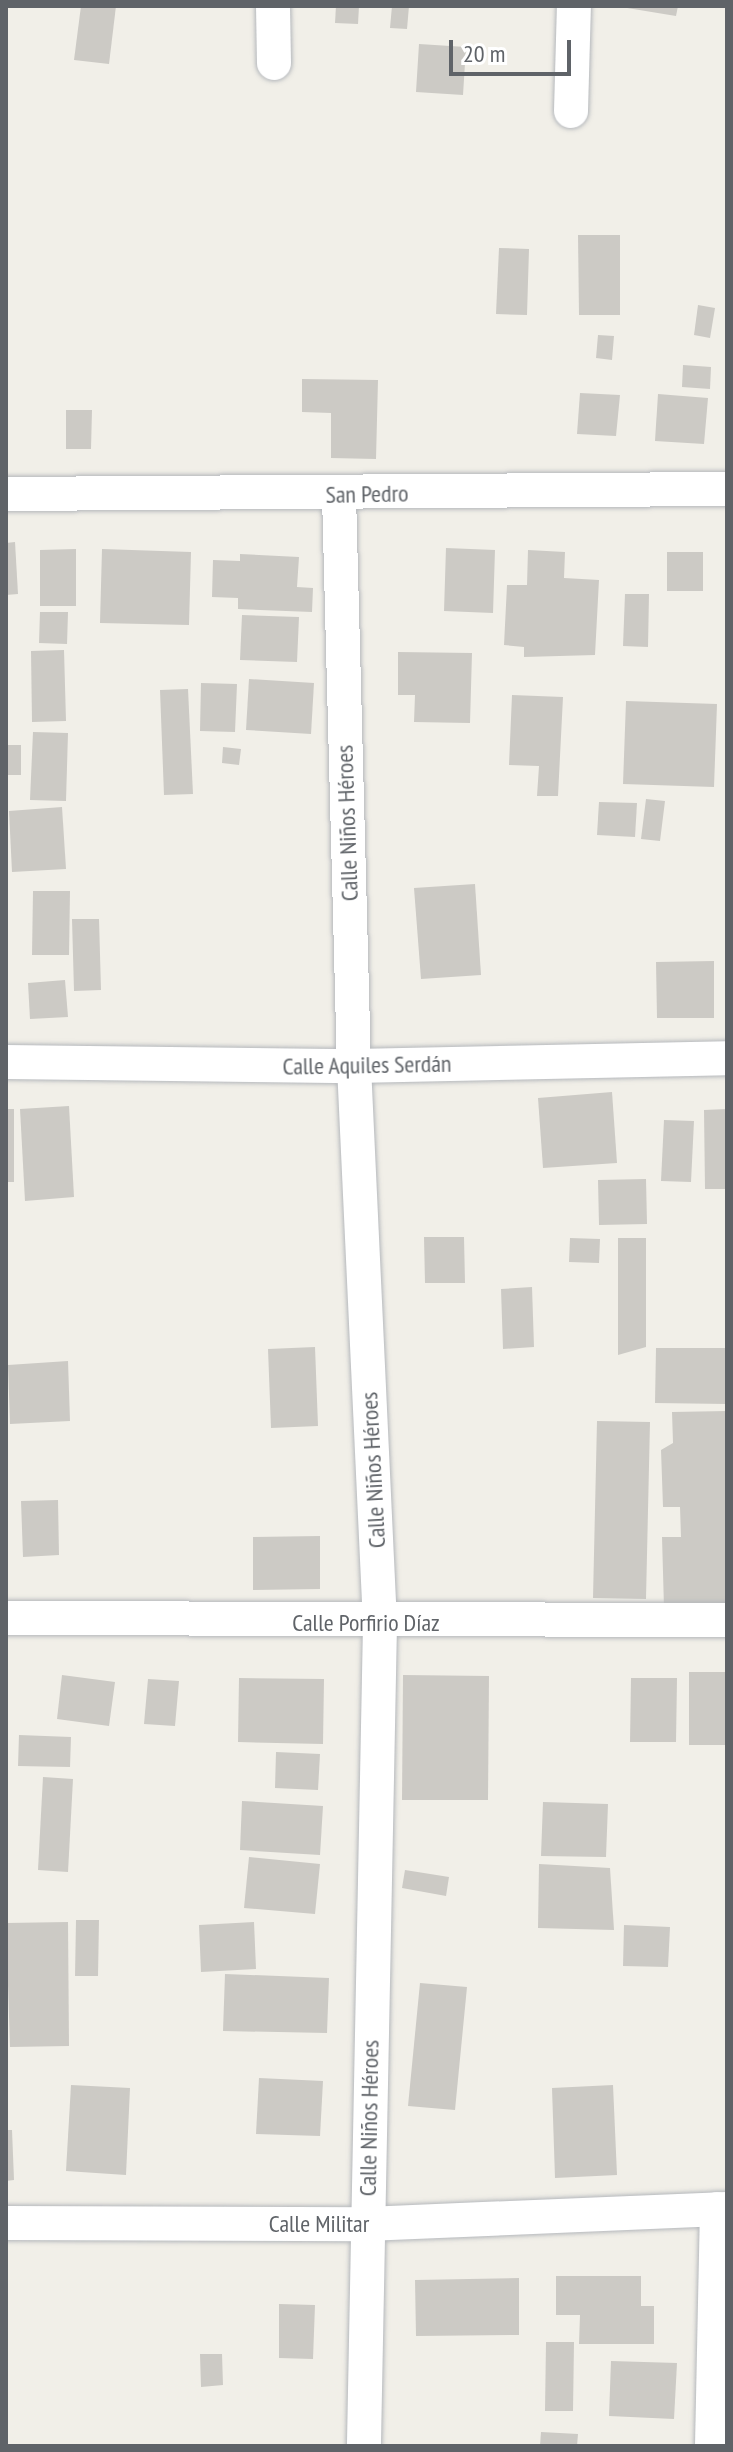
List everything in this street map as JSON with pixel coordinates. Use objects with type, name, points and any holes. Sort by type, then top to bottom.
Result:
[{"type":"street","points":[[273,6],[274,63]]},
{"type":"street","points":[[571,111],[574,6]]},
{"type":"street","name":"San Pedro","points":[[6,494],[339,495],[727,489]]},
{"type":"street","name":"Calle Niños Héroes","points":[[339,495],[354,1066],[380,1624],[364,2446]]},
{"type":"street","name":"Calle Aquiles Serdán","points":[[6,1062],[354,1066],[727,1058]]},
{"type":"street","name":"Calle Porfirio Díaz","points":[[6,1618],[380,1624],[727,1620]]},
{"type":"street","points":[[712,2446],[722,2209]]},
{"type":"street","name":"Calle Militar","points":[[6,2223],[366,2224],[722,2209]]},
{"type":"building","points":[[81,6],[116,6],[109,64],[74,60]]},
{"type":"building","points":[[336,6],[359,6],[358,24],[335,23]]},
{"type":"building","points":[[392,6],[409,6],[407,29],[390,28]]},
{"type":"building","points":[[615,6],[678,6],[676,16]]},
{"type":"building","points":[[419,44],[466,47],[463,95],[416,92]]},
{"type":"building","points":[[578,235],[620,235],[620,315],[579,315]]},
{"type":"building","points":[[499,248],[529,249],[527,315],[496,314]]},
{"type":"building","points":[[698,305],[715,308],[710,338],[694,335]]},
{"type":"building","points":[[598,335],[614,336],[612,360],[596,358]]},
{"type":"building","points":[[683,365],[711,367],[710,389],[682,387]]},
{"type":"building","points":[[302,379],[378,380],[376,459],[331,458],[331,413],[302,412]]},
{"type":"building","points":[[580,393],[620,395],[616,436],[577,434]]},
{"type":"building","points":[[658,394],[708,398],[704,444],[655,441]]},
{"type":"building","points":[[66,410],[92,410],[91,449],[66,449]]},
{"type":"building","points":[[15,542],[18,594],[6,595],[6,543]]},
{"type":"building","points":[[446,548],[495,550],[493,613],[444,611]]},
{"type":"building","points":[[76,549],[76,606],[40,606],[40,550]]},
{"type":"building","points":[[102,549],[191,552],[189,625],[100,623]]},
{"type":"building","points":[[528,550],[565,552],[564,578],[599,580],[595,655],[524,657],[524,647],[504,645],[507,585],[527,585]]},
{"type":"building","points":[[667,552],[703,552],[703,591],[667,591]]},
{"type":"building","points":[[240,554],[299,557],[297,587],[313,588],[312,612],[238,609],[238,598],[212,597],[213,560],[240,561]]},
{"type":"building","points":[[625,594],[649,594],[648,647],[623,646]]},
{"type":"building","points":[[40,612],[68,612],[67,644],[39,643]]},
{"type":"building","points":[[242,615],[299,617],[297,662],[240,660]]},
{"type":"building","points":[[64,650],[66,721],[32,722],[31,651]]},
{"type":"building","points":[[398,652],[472,653],[470,723],[414,722],[415,695],[398,695]]},
{"type":"building","points":[[249,679],[314,683],[311,734],[246,730]]},
{"type":"building","points":[[201,683],[237,684],[235,732],[200,731]]},
{"type":"building","points":[[188,689],[193,794],[164,795],[160,690]]},
{"type":"building","points":[[512,695],[563,697],[558,796],[537,796],[539,766],[509,765]]},
{"type":"building","points":[[626,701],[717,704],[714,787],[623,784]]},
{"type":"building","points":[[33,732],[68,733],[66,801],[30,800]]},
{"type":"building","points":[[6,745],[21,745],[21,775],[6,775]]},
{"type":"building","points":[[223,747],[241,749],[239,765],[222,763]]},
{"type":"building","points":[[646,799],[665,801],[660,841],[641,839]]},
{"type":"building","points":[[599,802],[637,803],[635,837],[597,835]]},
{"type":"building","points":[[62,807],[66,869],[12,872],[9,811]]},
{"type":"building","points":[[475,884],[481,975],[421,979],[414,888]]},
{"type":"building","points":[[33,891],[70,891],[69,955],[32,955]]},
{"type":"building","points":[[72,919],[99,919],[101,990],[74,991]]},
{"type":"building","points":[[714,961],[714,1018],[657,1018],[656,962]]},
{"type":"building","points":[[65,980],[68,1017],[30,1019],[28,983]]},
{"type":"building","points":[[612,1092],[617,1163],[543,1168],[538,1098]]},
{"type":"building","points":[[69,1106],[74,1197],[25,1201],[20,1109]]},
{"type":"building","points":[[6,1109],[14,1109],[14,1182],[6,1182]]},
{"type":"building","points":[[727,1109],[727,1189],[705,1189],[704,1110]]},
{"type":"building","points":[[664,1120],[694,1121],[691,1182],[661,1181]]},
{"type":"building","points":[[646,1179],[647,1224],[599,1225],[598,1180]]},
{"type":"building","points":[[424,1237],[464,1237],[465,1283],[425,1283]]},
{"type":"building","points":[[570,1238],[600,1239],[599,1263],[569,1262]]},
{"type":"building","points":[[618,1238],[646,1238],[646,1347],[618,1355]]},
{"type":"building","points":[[532,1287],[534,1347],[503,1349],[501,1289]]},
{"type":"building","points":[[315,1347],[318,1426],[271,1428],[268,1349]]},
{"type":"building","points":[[656,1348],[727,1348],[727,1404],[655,1403]]},
{"type":"building","points":[[68,1361],[70,1421],[10,1424],[8,1365]]},
{"type":"building","points":[[727,1411],[727,1606],[664,1608],[662,1537],[681,1537],[680,1507],[663,1507],[661,1450],[673,1443],[672,1412]]},
{"type":"building","points":[[597,1421],[650,1422],[646,1599],[593,1598]]},
{"type":"building","points":[[58,1500],[59,1555],[23,1557],[21,1501]]},
{"type":"building","points":[[320,1536],[320,1589],[253,1590],[253,1537]]},
{"type":"building","points":[[689,1672],[727,1672],[727,1745],[689,1745]]},
{"type":"building","points":[[62,1675],[115,1682],[109,1726],[57,1719]]},
{"type":"building","points":[[403,1675],[489,1676],[488,1800],[402,1800]]},
{"type":"building","points":[[239,1678],[324,1679],[323,1744],[238,1742]]},
{"type":"building","points":[[631,1678],[677,1678],[676,1742],[630,1742]]},
{"type":"building","points":[[148,1679],[179,1681],[175,1726],[144,1724]]},
{"type":"building","points":[[19,1735],[71,1737],[70,1767],[18,1766]]},
{"type":"building","points":[[276,1752],[320,1754],[318,1790],[275,1788]]},
{"type":"building","points":[[43,1777],[73,1779],[68,1872],[38,1870]]},
{"type":"building","points":[[242,1801],[323,1806],[320,1855],[240,1850]]},
{"type":"building","points":[[543,1802],[608,1804],[606,1857],[541,1856]]},
{"type":"building","points":[[249,1857],[320,1864],[315,1914],[244,1908]]},
{"type":"building","points":[[539,1864],[610,1868],[614,1930],[538,1928]]},
{"type":"building","points":[[405,1870],[449,1877],[446,1896],[402,1888]]},
{"type":"building","points":[[76,1920],[99,1920],[98,1976],[75,1976]]},
{"type":"building","points":[[68,1922],[69,2046],[10,2047],[6,1923]]},
{"type":"building","points":[[254,1922],[256,1969],[201,1972],[199,1925]]},
{"type":"building","points":[[624,1925],[670,1927],[668,1967],[623,1966]]},
{"type":"building","points":[[225,1974],[329,1978],[327,2033],[223,2031]]},
{"type":"building","points":[[420,1983],[467,1987],[455,2110],[408,2106]]},
{"type":"building","points":[[259,2078],[323,2081],[320,2136],[256,2134]]},
{"type":"building","points":[[71,2085],[130,2088],[126,2175],[66,2171]]},
{"type":"building","points":[[613,2085],[617,2175],[555,2178],[552,2088]]},
{"type":"building","points":[[6,2130],[12,2130],[14,2180],[6,2181]]},
{"type":"building","points":[[556,2276],[641,2276],[641,2306],[654,2306],[654,2344],[579,2344],[580,2315],[556,2315]]},
{"type":"building","points":[[519,2278],[519,2335],[416,2336],[415,2280]]},
{"type":"building","points":[[279,2304],[315,2305],[313,2359],[279,2358]]},
{"type":"building","points":[[546,2342],[574,2342],[573,2411],[545,2411]]},
{"type":"building","points":[[200,2354],[222,2354],[223,2385],[201,2387]]},
{"type":"building","points":[[611,2361],[677,2363],[674,2419],[609,2416]]},
{"type":"building","points":[[541,2432],[578,2434],[577,2446],[540,2446]]}]
